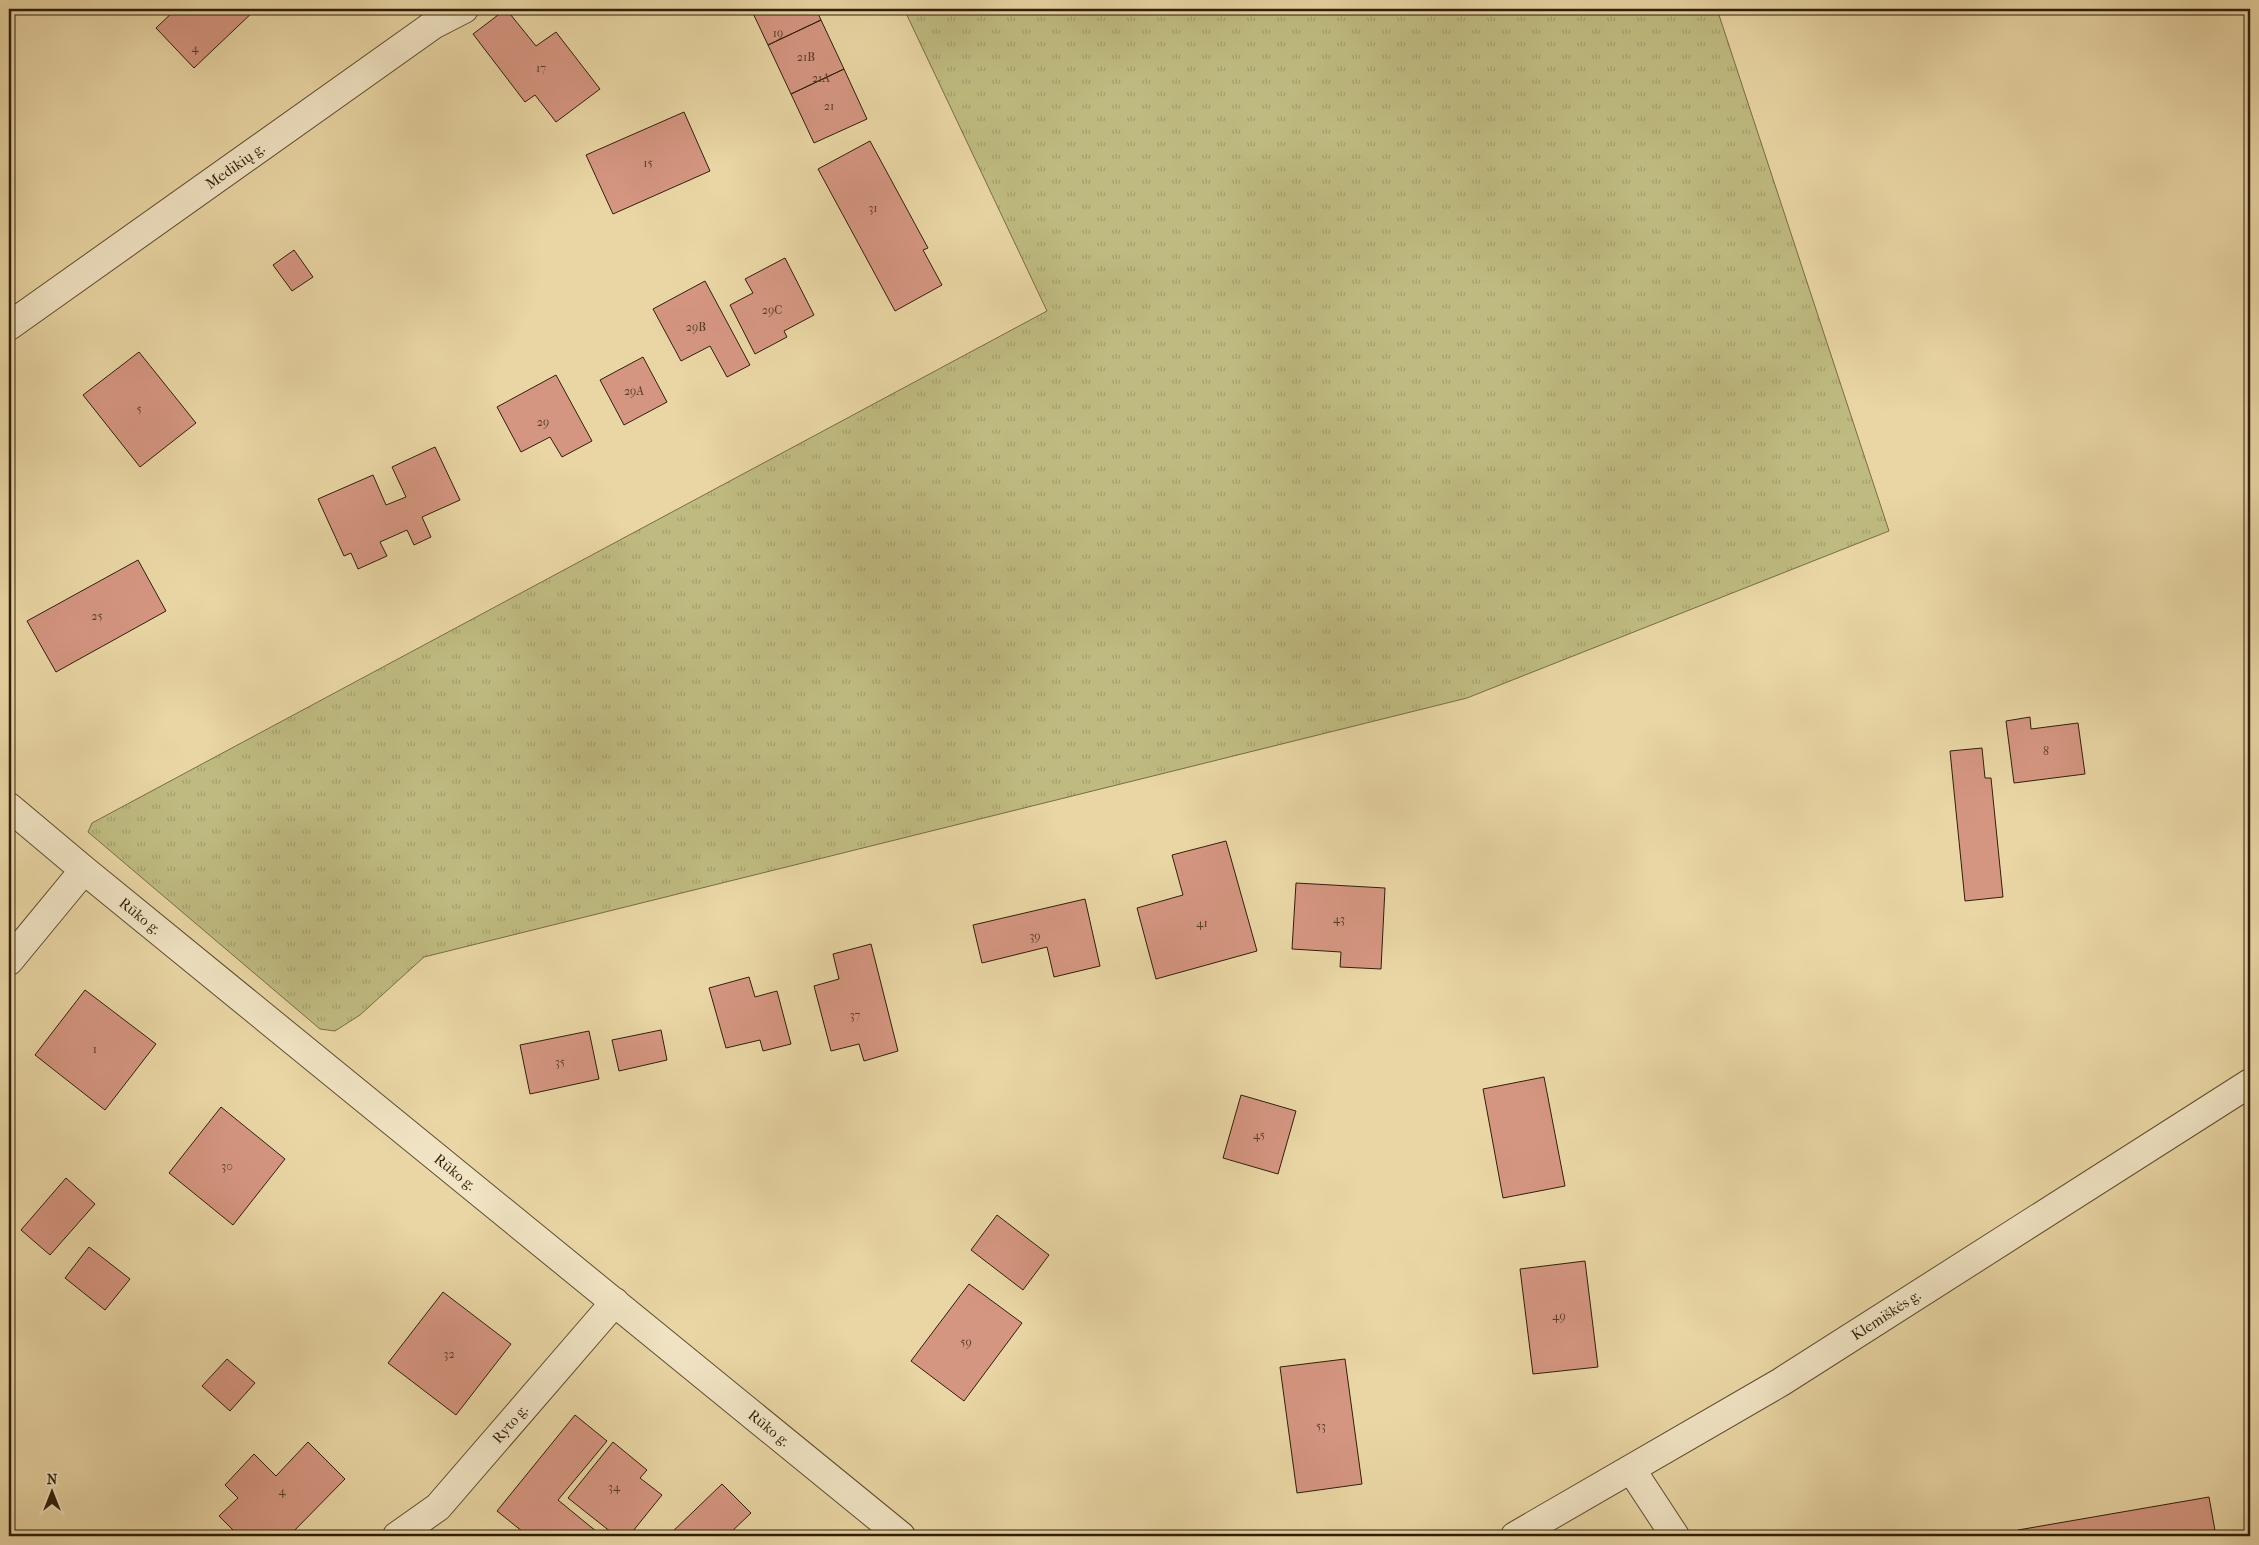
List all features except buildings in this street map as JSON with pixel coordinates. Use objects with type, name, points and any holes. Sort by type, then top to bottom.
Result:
[{"type":"street","name":"Medikių g.","points":[[9,326],[433,25],[464,9]]},
{"type":"street","name":"Rūko g.","points":[[9,806],[84,870],[901,1536]]},
{"type":"street","points":[[9,960],[84,870]]},
{"type":"street","name":"Klemiškės g.","points":[[1515,1536],[1781,1382],[2250,1083]]},
{"type":"street","name":"Ryto g.","points":[[397,1536],[438,1507],[615,1302]]},
{"type":"street","points":[[1630,1469],[1676,1536]]},
{"type":"green space","points":[[904,9],[1717,9],[1889,531],[1467,698],[424,957],[360,1015],[335,1031],[320,1029],[88,832],[92,823],[1047,311]]}]
